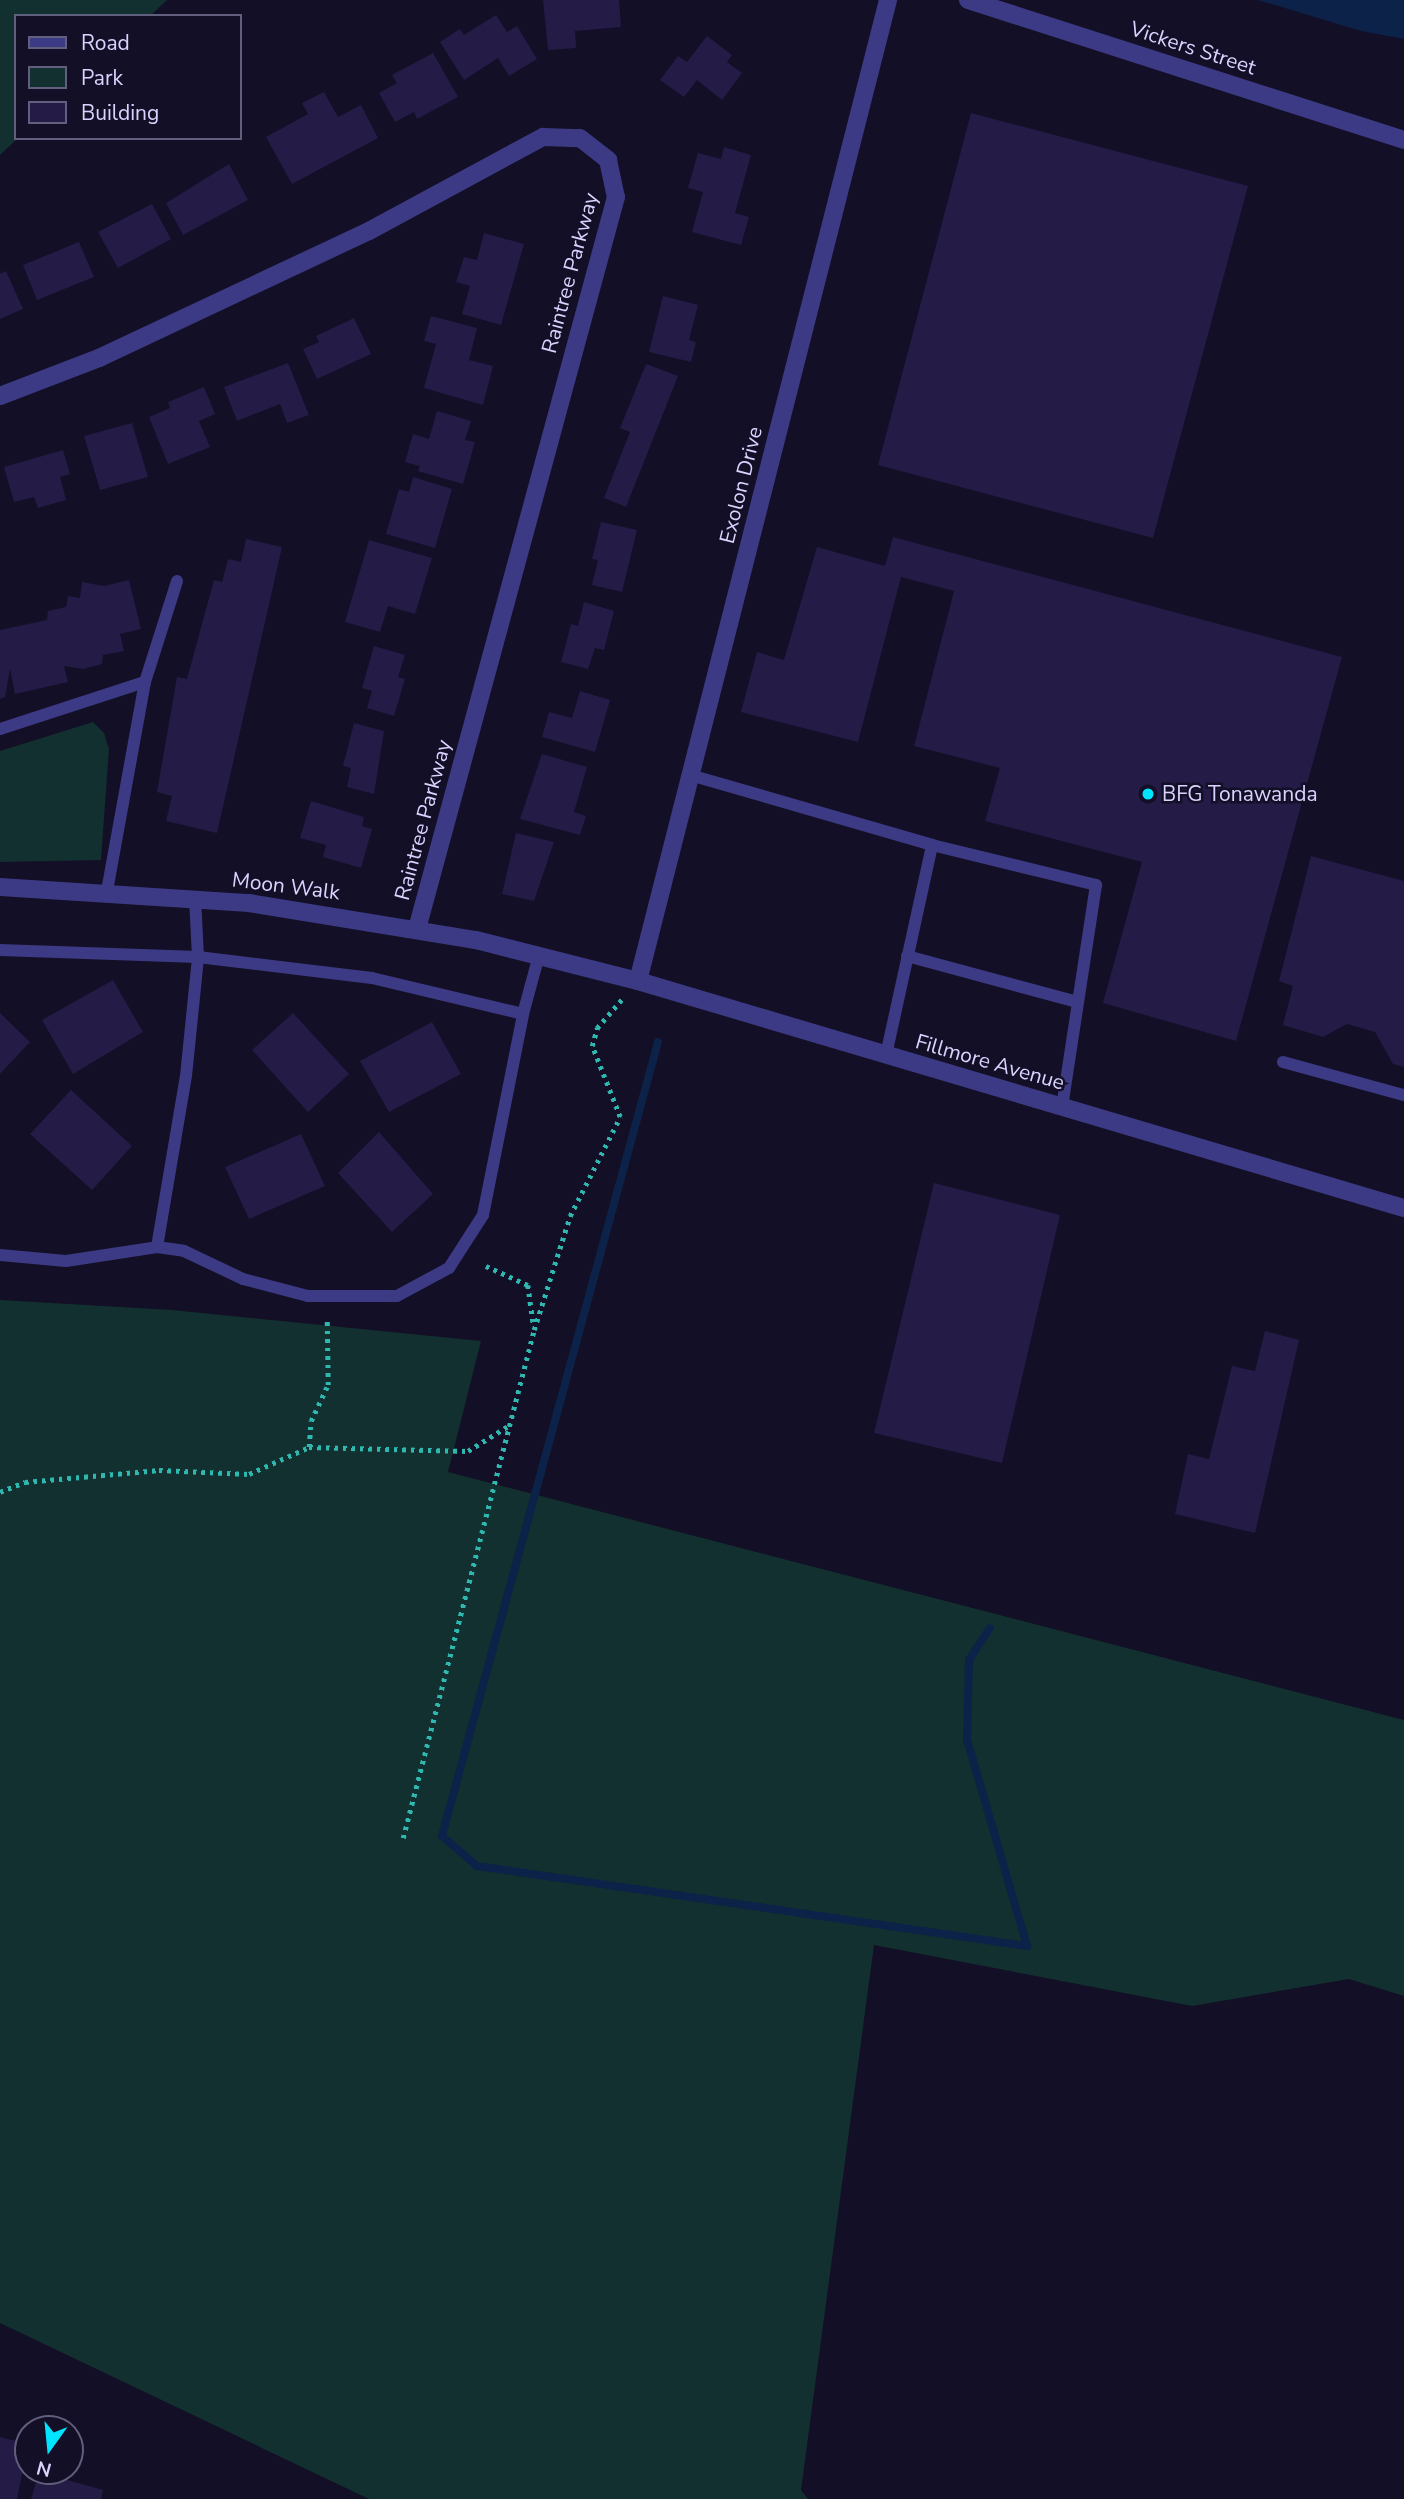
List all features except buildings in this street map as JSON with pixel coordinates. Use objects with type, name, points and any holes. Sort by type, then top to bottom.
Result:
[{"type":"street","name":"Exolon Drive","points":[[638,981],[888,0]]},
{"type":"street","name":"Vickers Street","points":[[968,0],[1404,140]]},
{"type":"street","name":"Raintree Parkway","points":[[0,396],[99,358],[369,232],[543,137],[580,138],[608,160],[616,197],[417,929]]},
{"type":"street","name":"Moon Walk","points":[[0,887],[195,897],[417,929],[562,961]]},
{"type":"street","name":"Fillmore Avenue","points":[[562,961],[638,981],[1404,1208]]},
{"type":"lane","points":[[107,891],[145,682],[177,581]]},
{"type":"lane","points":[[0,729],[145,682]]},
{"type":"lane","points":[[690,775],[932,845],[1096,885],[1062,1107]]},
{"type":"lane","points":[[886,1055],[932,845]]},
{"type":"lane","points":[[157,1247],[186,1076],[198,957],[195,897]]},
{"type":"lane","points":[[0,950],[198,957],[372,978],[523,1014]]},
{"type":"lane","points":[[0,1255],[66,1261],[157,1247],[184,1251],[243,1279],[308,1296],[397,1296],[449,1268],[482,1215],[523,1014],[539,956]]},
{"type":"lane","points":[[907,956],[1078,1002]]},
{"type":"lane","points":[[1283,1062],[1404,1095]]},
{"type":"path","points":[[403,1838],[534,1330],[570,1216],[620,1117],[592,1046],[597,1028],[638,981]]},
{"type":"path","points":[[486,1266],[528,1285],[534,1330]]},
{"type":"path","points":[[309,1447],[311,1421],[328,1385],[327,1319]]},
{"type":"path","points":[[0,1492],[25,1482],[159,1470],[248,1474],[309,1447],[468,1451],[509,1425]]},
{"type":"green space","points":[[0,0],[167,0],[152,14],[14,14],[16,140],[0,155]]},
{"type":"green space","points":[[93,722],[104,733],[109,749],[101,860],[0,862],[0,751]]},
{"type":"green space","points":[[0,1300],[172,1310],[481,1341],[448,1472],[1404,1720],[1404,1996],[1349,1979],[1192,2006],[874,1945],[801,2490],[808,2499],[369,2499],[0,2323]]},
{"type":"water","points":[[1258,0],[1404,0],[1404,39],[1361,31]]},
{"type":"waterway","points":[[658,1042],[442,1836],[477,1866],[1027,1946],[967,1739],[969,1660],[990,1628]]},
{"type":"place","name":"BFG Tonawanda","points":[[1148,794]]}]
